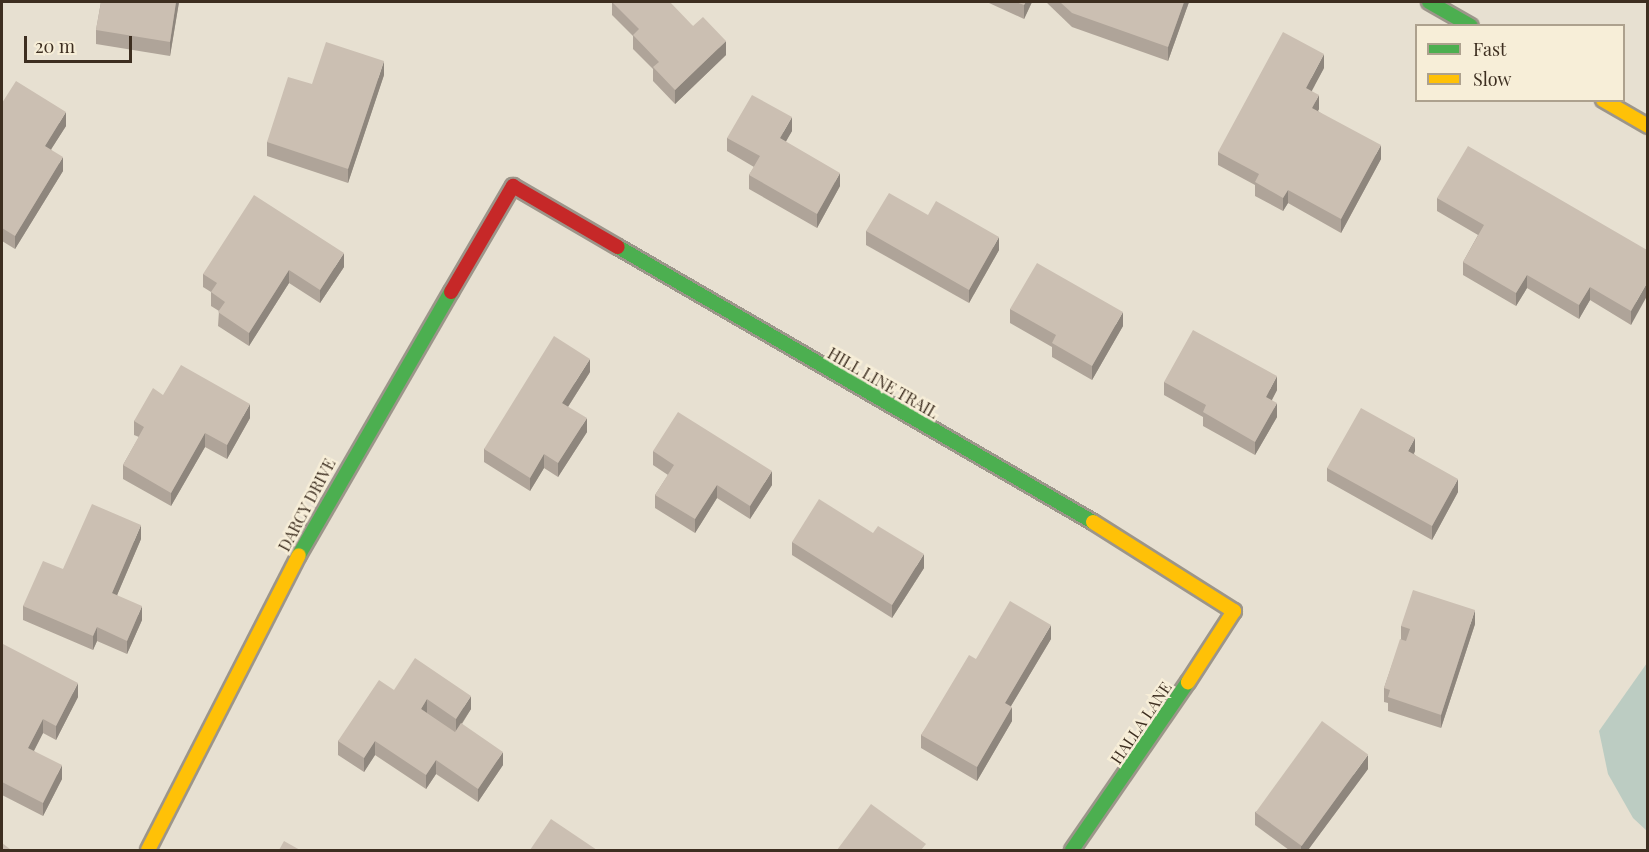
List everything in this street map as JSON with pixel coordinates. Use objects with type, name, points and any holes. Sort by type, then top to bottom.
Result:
[{"type":"street","points":[[1429,2],[1468,24]]},
{"type":"street","points":[[1606,102],[1647,126]]},
{"type":"street","name":"HILL LINE TRAIL","points":[[513,186],[1091,521],[1234,611]]},
{"type":"street","name":"DARCY DRIVE","points":[[148,850],[315,522],[513,186]]},
{"type":"street","name":"HALLA LANE","points":[[1072,850],[1146,747],[1234,611]]},
{"type":"shaded area","points":[[1647,663],[1647,831],[1633,818],[1608,774],[1599,731]]},
{"type":"building","points":[[101,2],[176,2],[170,42],[96,30]]},
{"type":"building","points":[[612,2],[670,2],[693,26],[703,17],[726,41],[675,90],[653,67],[659,62],[633,35],[639,29]]},
{"type":"building","points":[[1060,2],[1184,2],[1168,47],[1072,13]]},
{"type":"building","points":[[1283,32],[1324,54],[1306,88],[1319,95],[1312,108],[1381,145],[1341,219],[1288,190],[1283,198],[1255,182],[1259,174],[1218,152]]},
{"type":"building","points":[[326,42],[384,61],[348,169],[267,142],[288,77],[312,84]]},
{"type":"building","points":[[16,81],[66,112],[45,146],[63,157],[15,236],[2,228],[2,103]]},
{"type":"building","points":[[752,95],[792,117],[780,138],[840,173],[817,214],[749,175],[760,156],[727,138]]},
{"type":"building","points":[[1468,146],[1647,250],[1647,283],[1631,311],[1590,287],[1579,305],[1527,275],[1516,293],[1463,262],[1484,225],[1437,198]]},
{"type":"building","points":[[889,193],[928,215],[936,201],[999,237],[969,290],[866,231]]},
{"type":"building","points":[[254,195],[344,253],[320,290],[289,270],[249,333],[218,312],[225,302],[211,292],[217,283],[203,274]]},
{"type":"building","points":[[1037,263],[1123,312],[1092,366],[1052,343],[1056,335],[1010,309]]},
{"type":"building","points":[[1193,330],[1277,376],[1266,397],[1277,403],[1255,442],[1203,412],[1206,405],[1164,382]]},
{"type":"building","points":[[554,336],[590,359],[562,403],[587,418],[558,463],[544,454],[530,478],[484,449]]},
{"type":"building","points":[[181,365],[250,404],[227,445],[205,433],[171,493],[123,465],[144,427],[134,421],[153,388],[163,395]]},
{"type":"building","points":[[1361,408],[1415,438],[1408,451],[1458,479],[1432,526],[1327,468]]},
{"type":"building","points":[[678,412],[772,471],[750,506],[717,485],[695,519],[655,495],[674,465],[653,451]]},
{"type":"building","points":[[819,499],[873,533],[878,526],[924,554],[892,605],[792,542]]},
{"type":"building","points":[[92,504],[141,525],[112,593],[142,606],[127,641],[97,627],[93,636],[23,606],[43,561],[63,569]]},
{"type":"building","points":[[1413,590],[1475,610],[1441,715],[1388,697],[1390,690],[1384,688],[1400,639],[1406,641],[1410,629],[1401,626]]},
{"type":"building","points":[[1010,601],[1051,625],[1005,703],[1012,707],[977,767],[921,735],[969,655],[976,659]]},
{"type":"building","points":[[3,644],[78,683],[56,726],[43,719],[28,748],[62,765],[43,803],[2,782]]},
{"type":"building","points":[[415,658],[471,696],[456,719],[427,699],[421,709],[455,732],[461,723],[503,752],[478,789],[436,760],[426,775],[375,741],[364,758],[338,741],[379,680],[394,690]]},
{"type":"building","points":[[1322,721],[1368,755],[1302,846],[1256,812]]},
{"type":"building","points":[[871,804],[926,844],[921,850],[837,850]]},
{"type":"building","points":[[551,819],[597,850],[530,850]]},
{"type":"building","points":[[284,841],[300,850],[279,850]]},
{"type":"building","points":[[2,843],[10,849],[2,850]]},
{"type":"traffic: fast","points":[[1429,2],[1468,24]]},
{"type":"traffic: fast","points":[[618,247],[1093,522]]},
{"type":"traffic: fast","points":[[299,555],[451,292]]},
{"type":"traffic: fast","points":[[1072,850],[1188,682]]},
{"type":"traffic: slow","points":[[1606,102],[1648,126]]},
{"type":"traffic: slow","points":[[1093,522],[1234,611],[1188,682]]},
{"type":"traffic: slow","points":[[148,850],[299,555]]},
{"type":"traffic: jam","points":[[451,292],[513,186],[618,247]]}]
